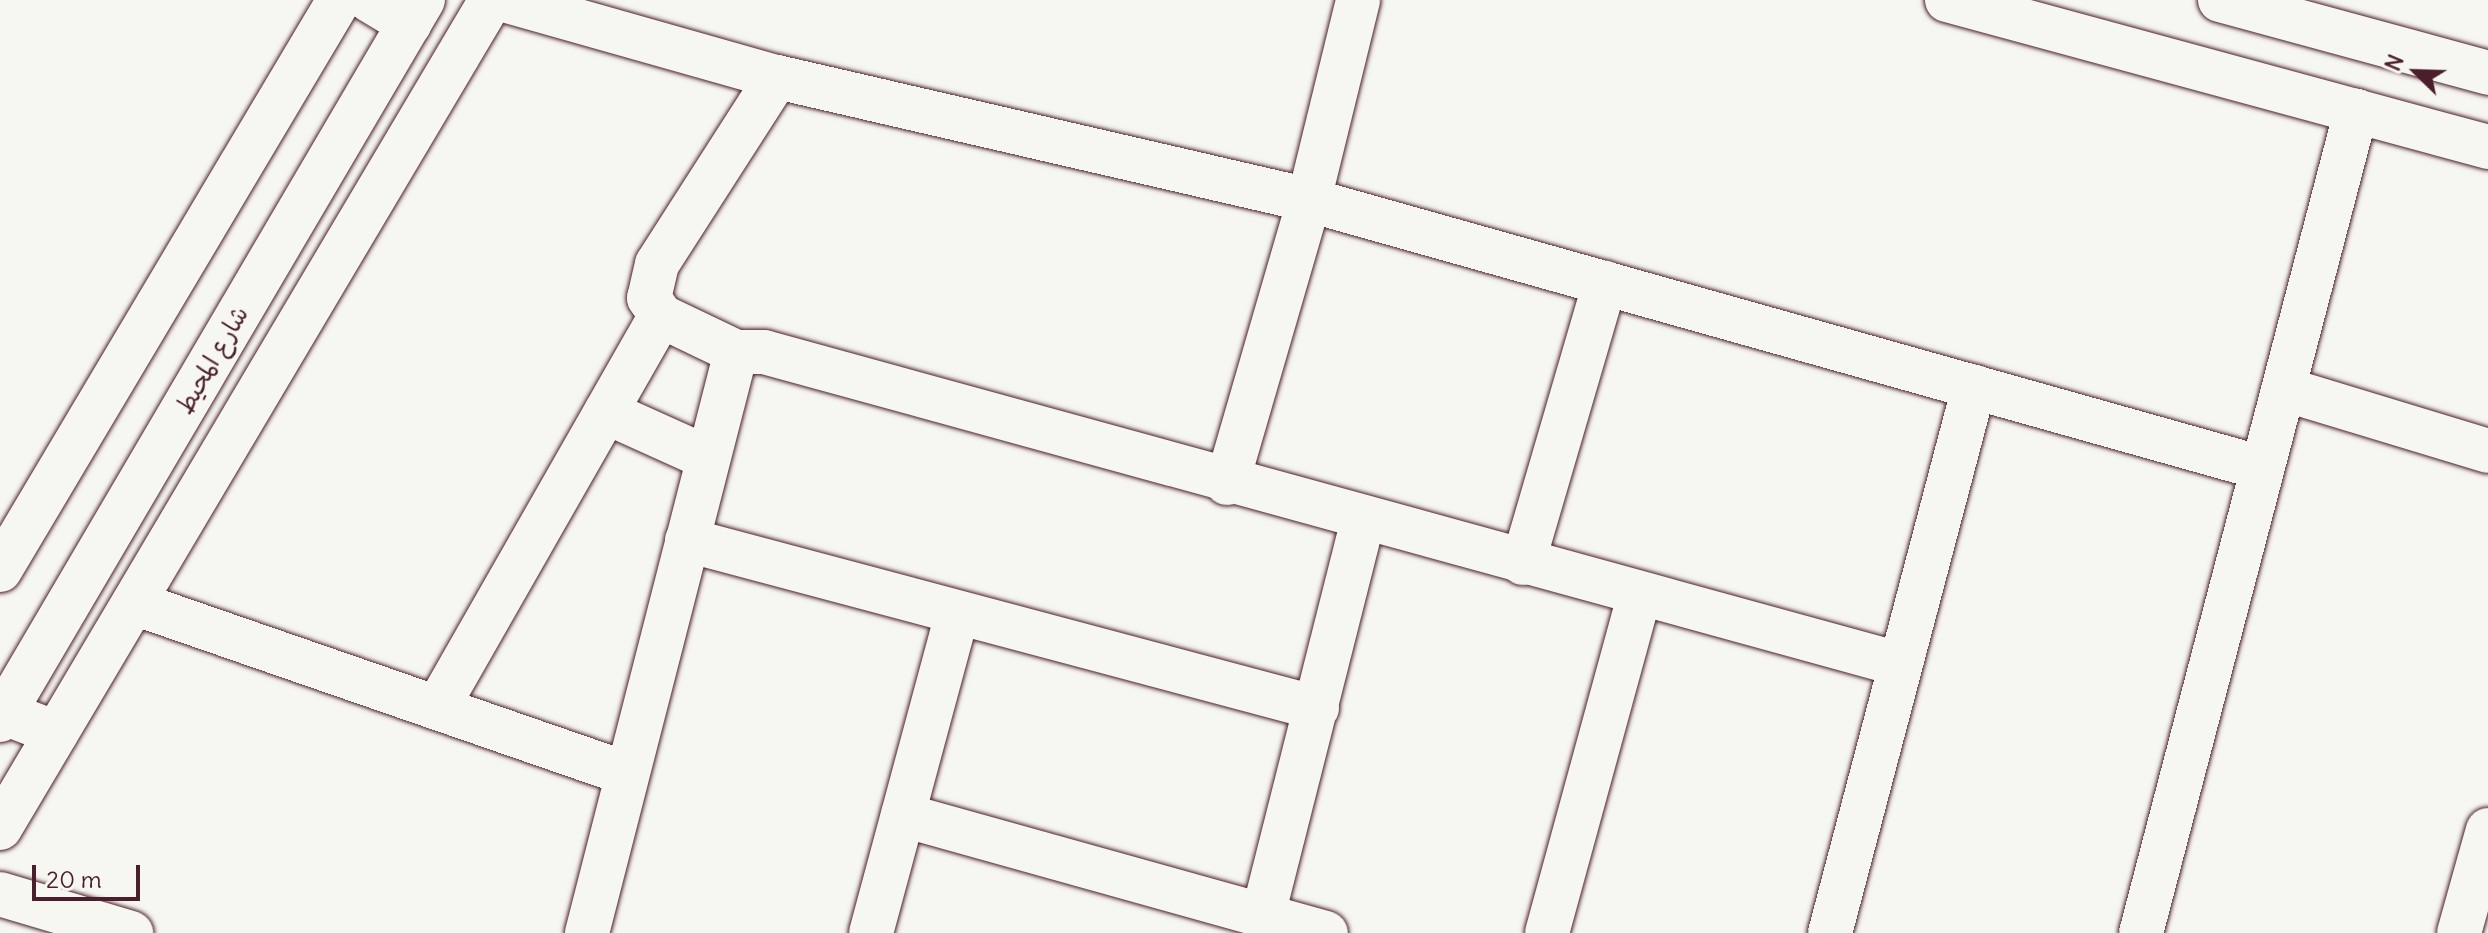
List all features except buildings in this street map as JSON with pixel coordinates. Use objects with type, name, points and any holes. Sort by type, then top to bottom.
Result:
[{"type":"street","points":[[0,570],[339,0]]},
{"type":"street","points":[[369,0],[416,12]]},
{"type":"street","points":[[0,828],[491,0]]},
{"type":"street","points":[[504,0],[777,77],[1309,200],[2262,468]]},
{"type":"street","points":[[1227,483],[1309,200],[1358,0]]},
{"type":"street","points":[[1947,0],[2488,147]]},
{"type":"street","points":[[2220,0],[2488,73]]},
{"type":"street","name":"شارع المحيط","points":[[2,717],[416,12]]},
{"type":"street","points":[[777,77],[657,264],[649,298],[661,316],[736,352],[764,352],[1227,483],[1899,664]]},
{"type":"street","points":[[2141,933],[2356,111]]},
{"type":"street","points":[[1523,563],[1605,283]]},
{"type":"street","points":[[437,708],[661,316]]},
{"type":"street","points":[[587,933],[625,773],[736,352]]},
{"type":"street","points":[[1830,933],[1974,387]]},
{"type":"street","points":[[2284,389],[2488,451]]},
{"type":"street","points":[[606,412],[708,458]]},
{"type":"street","points":[[1263,915],[1363,520]]},
{"type":"street","points":[[687,540],[1317,708]]},
{"type":"street","points":[[1547,933],[1640,594]]},
{"type":"street","points":[[134,603],[625,773]]},
{"type":"street","points":[[871,933],[957,614]]},
{"type":"street","points":[[2,717],[56,733]]},
{"type":"street","points":[[903,815],[1326,933]]},
{"type":"street","points":[[2459,933],[2488,830]]},
{"type":"street","points":[[0,894],[131,933]]}]
